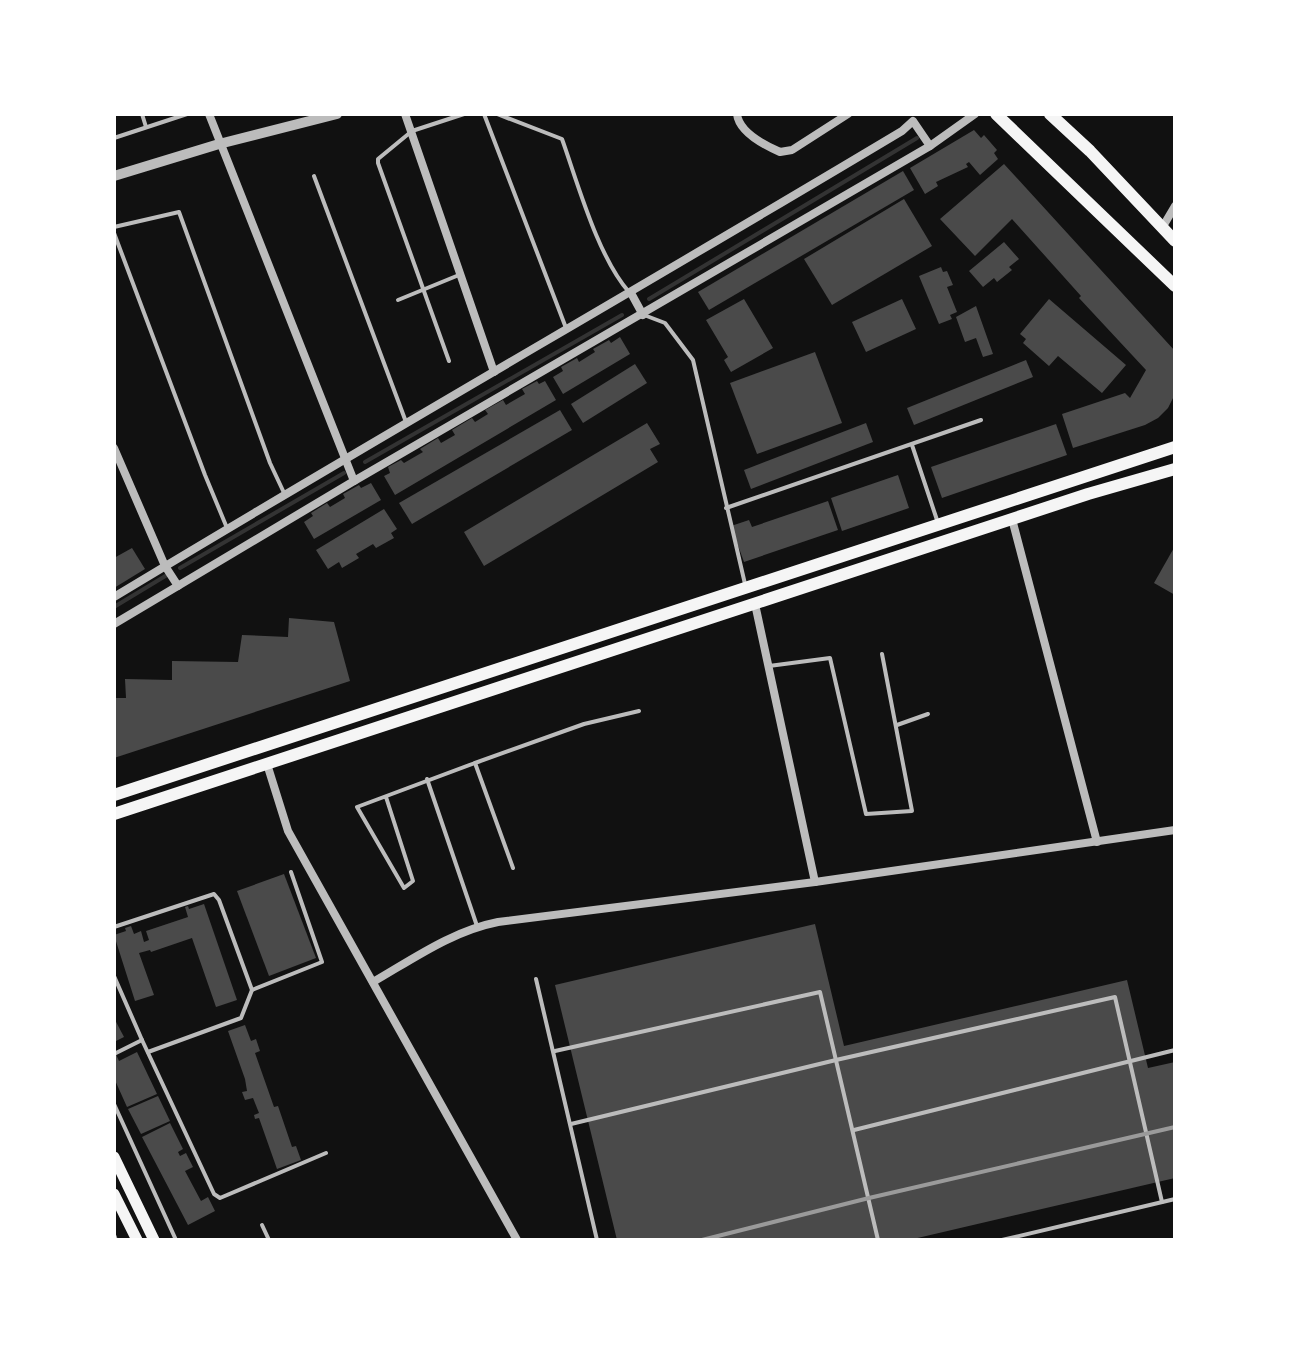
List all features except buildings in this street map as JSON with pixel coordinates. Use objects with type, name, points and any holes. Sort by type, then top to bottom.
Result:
[{"type":"main road","points":[[996,114],[1175,286]]},
{"type":"main road","points":[[1050,114],[1090,151],[1175,241]]},
{"type":"main road","points":[[114,795],[1172,446]]},
{"type":"main road","points":[[114,814],[1088,494],[1172,472]]},
{"type":"main road","points":[[114,1157],[154,1240]]},
{"type":"main road","points":[[114,1194],[137,1240]]},
{"type":"street","points":[[209,114],[354,481]]},
{"type":"street","points":[[114,176],[219,144],[337,114]]},
{"type":"street","points":[[405,114],[494,372]]},
{"type":"street","points":[[737,114],[738,122],[747,131],[780,152],[792,150],[848,114]]},
{"type":"street","points":[[114,624],[930,146],[975,114]]},
{"type":"street","points":[[114,597],[406,422],[631,293],[902,131],[917,118],[930,146]]},
{"type":"street","points":[[1162,228],[1175,206]]},
{"type":"street","points":[[631,293],[643,315]]},
{"type":"street","points":[[114,448],[165,566],[178,586]]},
{"type":"street","points":[[1012,519],[1097,842]]},
{"type":"street","points":[[755,604],[815,882]]},
{"type":"street","points":[[267,764],[288,831],[517,1240]]},
{"type":"street","points":[[373,982],[442,942],[477,926],[815,882],[1175,830]]},
{"type":"lane","points":[[142,114],[147,127]]},
{"type":"lane","points":[[114,138],[187,114]]},
{"type":"lane","points":[[449,361],[378,159],[412,131],[464,114]]},
{"type":"lane","points":[[484,114],[567,330]]},
{"type":"lane","points":[[497,114],[562,139],[611,265],[619,281],[631,293]]},
{"type":"lane","points":[[314,176],[406,422]]},
{"type":"lane","points":[[227,528],[114,230],[179,212],[270,463],[285,495]]},
{"type":"lane","points":[[398,300],[459,274]]},
{"type":"lane","points":[[643,315],[665,323],[693,360],[746,587]]},
{"type":"lane","points":[[726,508],[981,420]]},
{"type":"lane","points":[[912,445],[939,524]]},
{"type":"lane","points":[[767,666],[830,658],[866,814],[912,811],[882,654]]},
{"type":"lane","points":[[386,797],[413,881],[404,888],[357,807],[584,724],[639,711]]},
{"type":"lane","points":[[897,725],[928,714]]},
{"type":"lane","points":[[475,763],[513,868]]},
{"type":"lane","points":[[427,779],[477,926]]},
{"type":"lane","points":[[252,990],[322,962],[291,872]]},
{"type":"lane","points":[[114,927],[214,894],[219,900],[252,990],[241,1018],[148,1052]]},
{"type":"lane","points":[[114,976],[214,1194],[220,1198],[326,1153]]},
{"type":"lane","points":[[536,979],[597,1240]]},
{"type":"lane","points":[[555,1051],[820,992],[878,1240]]},
{"type":"lane","points":[[571,1124],[1115,997],[1162,1202]]},
{"type":"lane","points":[[114,1054],[142,1040]]},
{"type":"lane","points":[[854,1130],[1175,1050]]},
{"type":"lane","points":[[114,1104],[176,1240]]},
{"type":"lane","points":[[1002,1240],[1175,1199]]},
{"type":"lane","points":[[262,1225],[269,1240]]},
{"type":"waterway","points":[[649,299],[917,138]]},
{"type":"waterway","points":[[365,462],[622,315]]},
{"type":"waterway","points":[[180,568],[344,473]]},
{"type":"waterway","points":[[114,607],[167,575]]},
{"type":"railway","points":[[702,1240],[1175,1127]]}]
